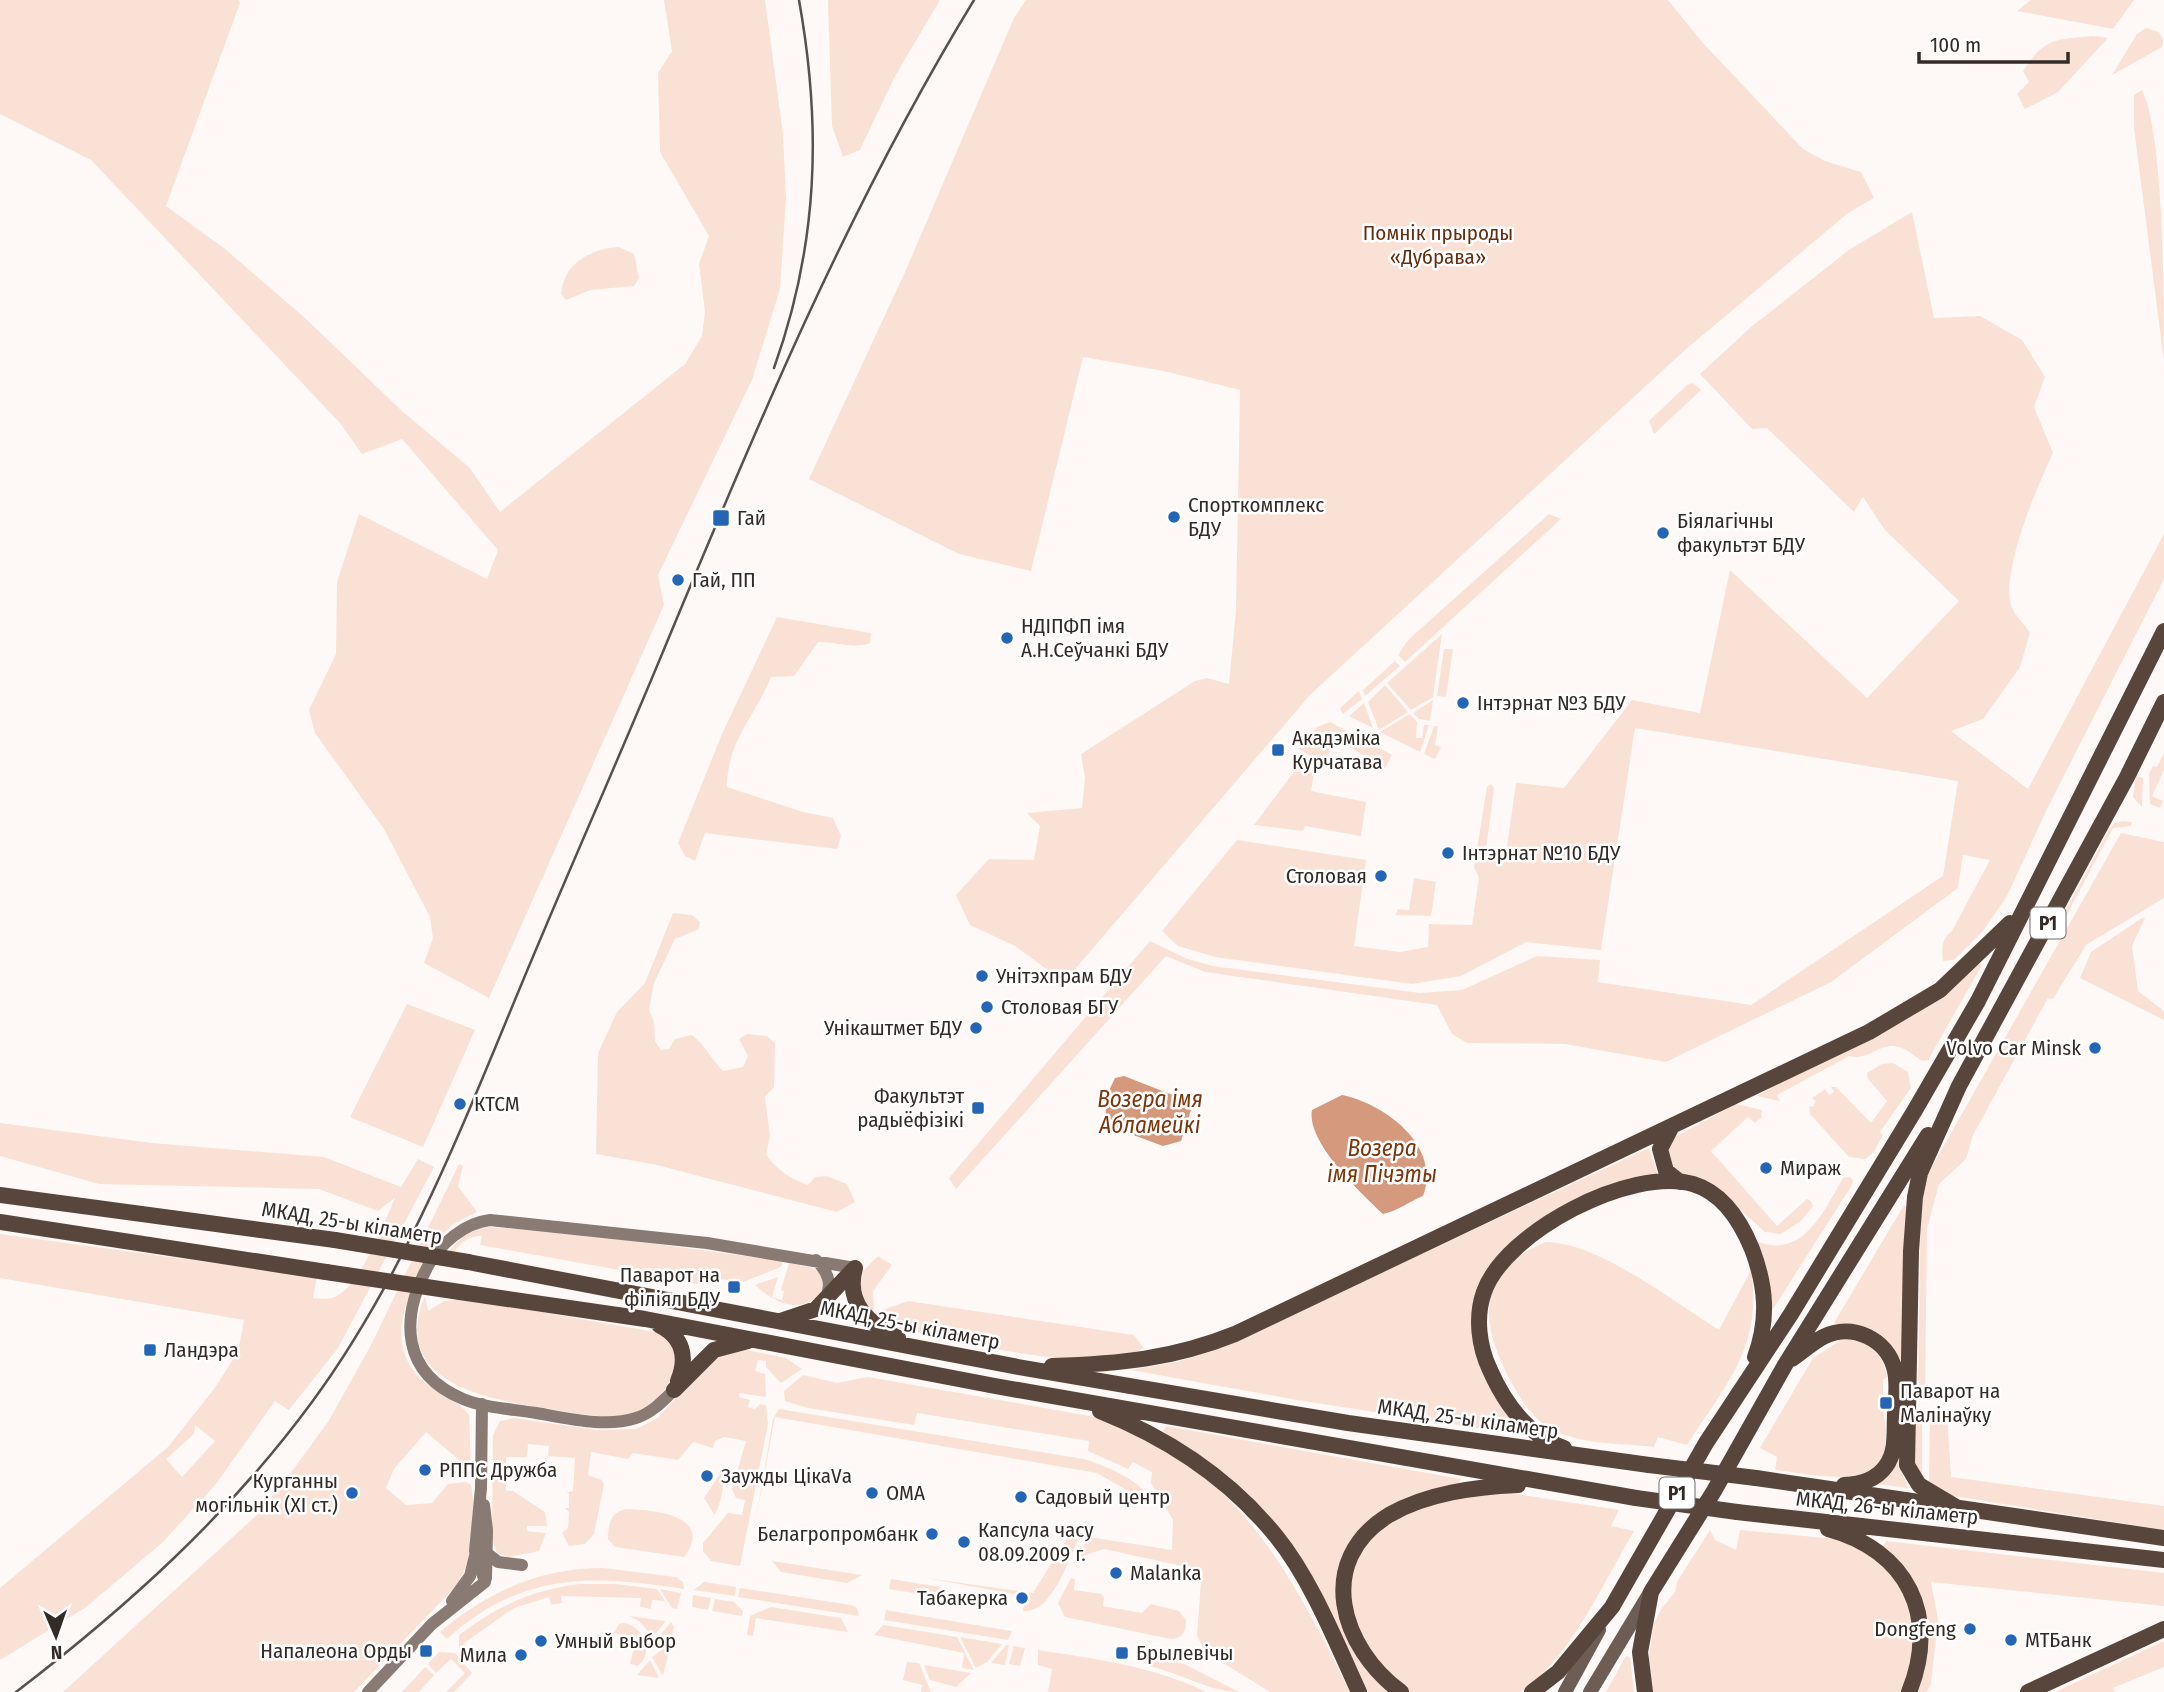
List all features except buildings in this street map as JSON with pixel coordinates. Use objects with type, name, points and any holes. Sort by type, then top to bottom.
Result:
[{"type":"highway","name":"Р1","points":[[1612,1607],[1706,1443],[1791,1314],[1978,1001],[2164,631]]},
{"type":"highway","name":"Р1","points":[[1651,1592],[1714,1491],[1785,1364],[1959,1086],[2127,776],[2164,702]]},
{"type":"highway","points":[[1018,1367],[1143,1360],[1199,1349],[1367,1273],[1817,1059],[1907,1010],[1940,990],[1975,959],[2029,899]]},
{"type":"highway","points":[[1956,1507],[1919,1485],[1907,1465],[1906,1453],[1915,1198],[1920,1173],[1959,1086]]},
{"type":"highway","points":[[1672,1126],[1660,1149],[1666,1171],[1680,1182],[1706,1190],[1742,1223],[1758,1265],[1763,1288],[1765,1323],[1745,1382]]},
{"type":"highway","points":[[1591,1457],[1544,1439],[1522,1422],[1502,1395],[1483,1349],[1480,1315],[1484,1292],[1507,1255],[1553,1220],[1626,1188],[1680,1182]]},
{"type":"highway","name":"МКАД, 25-ы кіламетр","points":[[0,1195],[335,1240],[468,1262],[1018,1367],[1348,1423],[1621,1461]]},
{"type":"highway","name":"МКАД, 25-ы кіламетр","points":[[0,1222],[645,1319],[1072,1399],[1605,1493]]},
{"type":"highway","points":[[775,1321],[807,1314],[825,1301],[855,1268]]},
{"type":"highway","points":[[855,1268],[851,1288],[865,1317],[876,1327],[912,1345]]},
{"type":"highway","points":[[645,1319],[672,1333],[681,1346],[684,1364],[674,1390]]},
{"type":"highway","points":[[1785,1364],[1822,1337],[1846,1331],[1860,1332],[1881,1345],[1894,1369],[1893,1453],[1887,1465],[1878,1475],[1863,1483],[1820,1486]]},
{"type":"highway","points":[[674,1390],[714,1350],[757,1339]]},
{"type":"highway","points":[[1072,1399],[1151,1432],[1214,1475],[1252,1509],[1278,1538],[1302,1579],[1359,1692]]},
{"type":"highway","name":"МКАД, 26-ы кіламетр","points":[[1621,1461],[1820,1486],[2164,1538]]},
{"type":"highway","points":[[1401,1692],[1371,1666],[1351,1634],[1346,1618],[1343,1602],[1345,1578],[1361,1542],[1389,1516],[1432,1498],[1495,1486],[1551,1485]]},
{"type":"highway","name":"МКАД, 26-ы кіламетр","points":[[1605,1493],[1785,1518],[2164,1560]]},
{"type":"highway","points":[[1785,1518],[1861,1541],[1886,1558],[1908,1583],[1915,1598],[1921,1633],[1917,1675],[1909,1692]]},
{"type":"highway","points":[[1645,1692],[1640,1652],[1651,1592]]},
{"type":"highway","points":[[1532,1692],[1558,1672],[1612,1607]]},
{"type":"highway","points":[[2028,1692],[2164,1629]]},
{"type":"main road","points":[[674,1390],[659,1405],[638,1417],[609,1422],[482,1404],[464,1399],[446,1389],[422,1368],[409,1335],[415,1292],[431,1262],[450,1240],[480,1221],[508,1221],[707,1243],[855,1268]]},
{"type":"main road","points":[[815,1260],[823,1267],[830,1283],[825,1301]]},
{"type":"main road","points":[[444,1613],[485,1582],[482,1553],[482,1404]]},
{"type":"main road","points":[[482,1553],[498,1562],[522,1565]]},
{"type":"main road","points":[[368,1692],[444,1613],[470,1576],[482,1553]]},
{"type":"main road","name":"Р1","points":[[1590,1692],[1651,1592]]},
{"type":"main road","name":"Р1","points":[[1565,1692],[1612,1607]]},
{"type":"green space","points":[[0,0],[238,0],[240,3],[166,206],[225,249],[305,318],[403,412],[470,468],[500,512],[685,364],[702,336],[705,312],[699,264],[709,236],[660,152],[658,73],[672,51],[664,0],[765,0],[783,134],[786,199],[780,289],[752,380],[658,575],[664,605],[489,998],[424,963],[433,938],[430,917],[384,829],[315,733],[309,710],[336,654],[337,582],[359,514],[487,579],[498,550],[402,439],[362,454],[340,423],[91,160],[0,114]]},
{"type":"green space","points":[[828,0],[940,0],[894,78],[860,150],[843,157],[832,126]]},
{"type":"green space","name":"Помнік прыроды «Дубрава»","points":[[1026,0],[1668,0],[1703,43],[1803,149],[1825,161],[1861,172],[1874,198],[1848,213],[1685,350],[1310,695],[1064,982],[1015,946],[970,925],[956,895],[989,859],[1034,860],[1040,826],[1027,813],[1082,808],[1085,778],[1081,754],[1195,681],[1207,678],[1229,684],[1236,610],[1240,390],[1164,371],[1083,357],[1031,571],[959,554],[809,479],[905,272],[1014,18]]},
{"type":"green space","points":[[2031,0],[2134,0],[2113,29],[2017,11]]},
{"type":"green space","points":[[2146,28],[2159,32],[2163,40],[2162,47],[2112,75],[2137,34]]},
{"type":"green space","points":[[2093,36],[2108,38],[2058,92],[2025,109],[2017,94],[2029,82],[2023,71],[2038,52],[2052,42]]},
{"type":"green space","points":[[2142,90],[2155,142],[2159,179],[2164,361],[2134,128],[2134,95]]},
{"type":"green space","points":[[1912,212],[1934,318],[1980,316],[2022,340],[2045,377],[2034,407],[2053,453],[2023,526],[2009,585],[2011,605],[2030,633],[2020,667],[1983,719],[1951,731],[2028,789],[2164,534],[2164,579],[2047,809],[2007,896],[1983,931],[1954,960],[1943,961],[1944,941],[1990,860],[1963,855],[1958,888],[1831,982],[1666,1062],[1565,1044],[1467,1043],[1452,1034],[1437,1005],[1205,972],[1166,956],[956,1189],[949,1178],[1150,941],[1185,958],[1212,966],[1420,993],[1462,990],[1537,956],[1600,960],[1598,982],[1751,1005],[1943,876],[1958,781],[1635,728],[1601,950],[1526,942],[1461,976],[1412,984],[1215,957],[1178,946],[1162,931],[1237,840],[1366,860],[1354,946],[1400,952],[1428,947],[1429,924],[1472,925],[1479,878],[1474,867],[1487,787],[1491,784],[1494,788],[1486,850],[1506,853],[1516,783],[1564,788],[1632,700],[1700,713],[1730,570],[1867,698],[1959,601],[1885,530],[1863,497],[1854,512],[1767,428],[1752,429],[1700,374],[1751,327],[1849,250]]},
{"type":"green space","points":[[619,247],[634,254],[639,278],[634,286],[590,290],[566,300],[561,294],[563,283],[573,266],[598,251]]},
{"type":"green space","points":[[1693,383],[1701,390],[1654,434],[1649,421],[1687,385]]},
{"type":"green space","points":[[1549,514],[1561,519],[1405,662],[1398,655],[1408,640]]},
{"type":"green space","points":[[777,617],[871,633],[870,643],[851,645],[818,642],[794,676],[771,677],[737,743],[728,771],[727,787],[803,812],[833,818],[841,836],[837,849],[705,833],[695,861],[685,856],[678,843],[722,734]]},
{"type":"green space","points":[[1442,634],[1433,697],[1411,710],[1387,683]]},
{"type":"green space","points":[[1444,649],[1453,649],[1446,697],[1437,696]]},
{"type":"green space","points":[[1395,661],[1400,666],[1365,696],[1363,690]]},
{"type":"green space","points":[[1385,685],[1408,712],[1379,730],[1368,702]]},
{"type":"green space","points":[[1359,691],[1362,699],[1343,714],[1340,708]]},
{"type":"green space","points":[[1433,700],[1430,721],[1419,719],[1413,713]]},
{"type":"green space","points":[[1364,703],[1373,728],[1349,716]]},
{"type":"green space","points":[[1410,714],[1417,722],[1416,738],[1422,738],[1424,725],[1429,725],[1420,752],[1380,732]]},
{"type":"green space","points":[[1330,722],[1392,755],[1385,768],[1336,739],[1324,764],[1299,749],[1317,727]]},
{"type":"green space","points":[[1434,726],[1438,726],[1435,745],[1441,747],[1435,759],[1424,754]]},
{"type":"green space","points":[[2164,753],[2164,770],[2152,796],[2163,801],[2160,808],[2150,804],[2149,774],[2153,766],[2157,767]]},
{"type":"green space","points":[[1299,765],[1314,773],[1311,791],[1366,802],[1361,836],[1305,826],[1303,831],[1254,825]]},
{"type":"green space","points":[[2136,776],[2143,778],[2142,807],[2133,797]]},
{"type":"green space","points":[[2132,822],[2131,826],[2113,828],[2057,933],[2054,932],[2108,832],[2113,824]]},
{"type":"green space","points":[[2121,833],[2164,842],[2164,898],[2086,945],[2053,999],[2048,998],[1973,1135],[1966,1159],[1939,1184],[1927,1229],[1925,1396],[1920,1390],[1918,1378],[1921,1202],[1925,1179]]},
{"type":"green space","points":[[1414,878],[1436,882],[1431,916],[1395,915],[1398,909],[1409,910]]},
{"type":"green space","points":[[673,913],[692,915],[700,922],[699,929],[675,939],[654,983],[649,1010],[654,1022],[655,1041],[661,1050],[669,1049],[675,1039],[692,1035],[723,1071],[743,1067],[748,1056],[739,1039],[747,1034],[767,1036],[775,1043],[774,1087],[765,1097],[770,1136],[766,1154],[784,1173],[808,1185],[815,1177],[826,1176],[847,1184],[855,1202],[837,1212],[657,1165],[596,1154],[598,1053],[617,1012],[645,983]]},
{"type":"green space","points":[[2145,918],[2132,946],[2138,991],[2164,1011],[2164,1020],[2080,978],[2091,952]]},
{"type":"green space","points":[[1979,962],[1982,965],[1928,1060],[1922,1061],[1900,1047],[1886,1047],[1861,1057],[1849,1056],[1777,1095],[1780,1101],[1757,1096]]},
{"type":"green space","points":[[407,1004],[475,1030],[423,1147],[350,1117]]},
{"type":"green space","points":[[1893,1063],[1908,1072],[1911,1088],[1880,1132],[1883,1135],[1874,1152],[1865,1159],[1849,1157],[1810,1114],[1809,1106],[1813,1107],[1816,1101],[1812,1098],[1825,1089],[1829,1095],[1834,1092],[1831,1087],[1836,1087],[1871,1123],[1887,1101],[1868,1079],[1867,1073],[1882,1064]]},
{"type":"green space","points":[[1736,1104],[1762,1110],[1761,1118],[1755,1123],[1748,1117],[1711,1151],[1777,1226],[1807,1199],[1813,1206],[1801,1221],[1781,1234],[1765,1232],[1723,1194],[1681,1175],[1674,1169],[1666,1152],[1671,1139]]},
{"type":"green space","points":[[0,1123],[152,1143],[324,1157],[401,1187],[418,1159],[434,1167],[338,1348],[289,1410],[275,1401],[216,1484],[163,1542],[85,1608],[0,1660],[0,1588],[168,1447],[214,1389],[238,1352],[244,1320],[0,1278],[0,1234],[317,1277],[313,1298],[327,1299],[340,1294],[357,1276],[395,1198],[378,1211],[319,1189],[99,1184],[0,1156]],"holes":[[[195,1425],[215,1441],[182,1477],[166,1459],[194,1434]]]},
{"type":"green space","points":[[1649,1148],[1658,1175],[1504,1252],[1474,1326],[1529,1436],[1297,1400],[1131,1370],[1177,1362],[1213,1351]]},
{"type":"green space","points":[[459,1164],[463,1166],[458,1186],[477,1212],[452,1225],[444,1233],[412,1288],[401,1328],[403,1348],[411,1366],[426,1383],[460,1405],[469,1415],[471,1470],[426,1432],[394,1469],[386,1488],[406,1505],[432,1503],[448,1484],[466,1482],[471,1485],[473,1537],[468,1562],[456,1586],[354,1692],[63,1692],[258,1514],[295,1467],[328,1422],[370,1347]]},
{"type":"green space","points":[[1850,1177],[1853,1180],[1852,1185],[1773,1309],[1756,1241],[1772,1245],[1799,1239],[1819,1218],[1843,1178]]},
{"type":"green space","points":[[1904,1205],[1907,1207],[1902,1375],[1891,1349],[1881,1335],[1865,1327],[1834,1323]]},
{"type":"green space","points":[[490,1227],[581,1234],[783,1261],[781,1267],[743,1282],[720,1279],[719,1284],[698,1284],[480,1245],[482,1236],[475,1236],[464,1241],[445,1266],[440,1265],[460,1239]]},
{"type":"green space","points":[[1546,1242],[1589,1252],[1612,1263],[1719,1330],[1751,1270],[1752,1321],[1746,1343],[1728,1383],[1687,1445],[1658,1437],[1654,1447],[1573,1438],[1549,1428],[1526,1406],[1499,1357],[1489,1317],[1490,1299],[1496,1282],[1506,1267]]},
{"type":"green space","points":[[878,1256],[892,1265],[873,1291],[874,1313],[908,1301],[1134,1335],[1144,1348],[1118,1356],[1088,1359],[1053,1357],[980,1346],[885,1325],[865,1311],[858,1281],[864,1270]]},
{"type":"green space","points":[[789,1263],[813,1268],[821,1274],[824,1291],[807,1303],[798,1305],[772,1298],[755,1285],[778,1277],[772,1297],[782,1300],[784,1291],[781,1290]]},
{"type":"green space","points":[[425,1296],[428,1311],[444,1301],[467,1299],[661,1333],[680,1351],[673,1374],[656,1400],[626,1415],[584,1415],[496,1399],[449,1381],[432,1367],[420,1349],[417,1325]]},
{"type":"green space","points":[[1848,1337],[1863,1343],[1879,1355],[1885,1368],[1887,1377],[1883,1380],[1883,1394],[1879,1394],[1878,1408],[1884,1409],[1886,1437],[1883,1456],[1876,1466],[1865,1473],[1851,1476],[1818,1476],[1775,1470],[1777,1457],[1760,1448],[1813,1358],[1838,1342],[1838,1339]]},
{"type":"green space","points":[[743,1349],[786,1358],[802,1369],[781,1383],[766,1367],[766,1361],[758,1360],[755,1371],[765,1374],[766,1397],[739,1393],[739,1397],[750,1400],[748,1407],[755,1409],[760,1404],[766,1405],[768,1424],[740,1566],[711,1561],[703,1551],[703,1543],[728,1513],[742,1515],[745,1500],[736,1498],[732,1489],[746,1441],[724,1437],[715,1441],[713,1448],[693,1442],[678,1460],[633,1453],[628,1459],[591,1452],[588,1475],[602,1480],[604,1485],[594,1534],[585,1544],[569,1546],[562,1533],[568,1528],[569,1512],[565,1508],[569,1508],[569,1493],[565,1493],[573,1491],[575,1458],[548,1456],[549,1446],[528,1444],[527,1457],[506,1457],[506,1491],[513,1491],[545,1512],[547,1526],[527,1526],[527,1531],[546,1533],[539,1551],[508,1557],[497,1553],[492,1540],[493,1435],[500,1421],[514,1418],[597,1430],[636,1429],[658,1418],[711,1358]]},
{"type":"green space","points":[[803,1375],[837,1383],[868,1377],[1090,1416],[1139,1435],[1182,1460],[1219,1489],[1250,1524],[1304,1603],[1350,1692],[1270,1692],[1204,1651],[1197,1635],[1201,1582],[1187,1567],[1104,1549],[1085,1555],[1072,1565],[1089,1537],[1172,1550],[1173,1520],[1151,1483],[1152,1472],[1133,1462],[1128,1469],[1088,1451],[1089,1441],[917,1413],[914,1425],[808,1408],[785,1401],[784,1391]]},
{"type":"green space","points":[[779,1409],[1084,1459],[1134,1482],[1150,1497],[1154,1506],[1097,1473],[775,1417],[755,1524],[773,1419]]},
{"type":"green space","points":[[1947,1414],[1951,1477],[2164,1506],[2164,1530],[1947,1495],[1917,1478],[1910,1426],[1916,1416],[1922,1415],[1922,1479],[1929,1483],[1930,1415]]},
{"type":"green space","points":[[1166,1426],[1461,1479],[1459,1483],[1419,1494],[1381,1512],[1351,1539],[1342,1558],[1336,1587],[1339,1611],[1357,1642],[1393,1692],[1366,1692],[1290,1553],[1163,1431]]},
{"type":"green space","points":[[1901,1426],[1899,1465],[1908,1488],[1877,1484]]},
{"type":"green space","points":[[723,1469],[722,1496],[717,1509],[711,1520],[714,1514],[704,1498]]},
{"type":"green space","points":[[1503,1492],[1619,1510],[1611,1526],[1634,1531],[1570,1640],[1539,1677],[1520,1692],[1407,1692],[1388,1678],[1350,1616],[1350,1575],[1360,1552],[1376,1534],[1396,1519],[1451,1498]]},
{"type":"green space","points":[[625,1509],[664,1513],[686,1523],[692,1532],[692,1543],[684,1557],[615,1547],[608,1539],[609,1524],[616,1513]]},
{"type":"green space","points":[[1069,1527],[1078,1531],[1079,1538],[1051,1595],[1033,1610],[1023,1611],[1025,1596],[926,1578],[1033,1593],[1071,1532],[1065,1529]]},
{"type":"green space","points":[[1710,1530],[1715,1540],[1736,1550],[1740,1530],[1836,1539],[1868,1552],[1904,1587],[1914,1622],[1912,1663],[1902,1692],[1652,1692],[1646,1658],[1649,1656],[1654,1623]]},
{"type":"green space","points":[[1886,1541],[2164,1573],[2164,1606],[1931,1582],[1938,1619],[1931,1684],[1927,1692],[1914,1692],[1925,1630],[1883,1548]]},
{"type":"green space","points":[[772,1561],[862,1575],[847,1583],[781,1572]]},
{"type":"green space","points":[[603,1568],[676,1577],[683,1582],[684,1589],[618,1581],[558,1583],[502,1601],[474,1617],[447,1639],[440,1632],[477,1605],[516,1585],[557,1572]]},
{"type":"green space","points":[[1071,1578],[1075,1579],[1074,1590],[1101,1594],[1104,1597],[1103,1606],[1142,1613],[1151,1604],[1179,1611],[1186,1620],[1185,1631],[1178,1638],[1171,1639],[1065,1617],[1058,1603]]},
{"type":"green space","points":[[891,1579],[940,1587],[938,1597],[889,1589]]},
{"type":"green space","points":[[704,1582],[736,1587],[735,1596],[694,1590]]},
{"type":"green space","points":[[579,1584],[615,1584],[657,1589],[665,1601],[652,1600],[651,1609],[640,1607],[641,1598],[561,1596],[562,1603],[551,1605],[549,1597],[514,1608],[464,1643],[476,1658],[471,1664],[459,1650],[459,1635],[501,1608],[546,1590]]},
{"type":"green space","points":[[740,1588],[851,1605],[857,1608],[859,1616],[738,1597]]},
{"type":"green space","points":[[660,1589],[681,1593],[677,1609],[672,1608]]},
{"type":"green space","points":[[693,1595],[711,1598],[708,1610],[692,1607]]},
{"type":"green space","points":[[715,1599],[734,1602],[743,1611],[742,1616],[712,1611]]},
{"type":"green space","points":[[771,1607],[841,1618],[848,1632],[756,1618],[753,1636],[747,1635],[750,1616]]},
{"type":"green space","points":[[886,1610],[1012,1631],[1008,1640],[884,1620]]},
{"type":"green space","points":[[629,1616],[666,1621],[653,1637],[639,1621]]},
{"type":"green space","points":[[671,1622],[674,1627],[670,1647],[656,1640]]},
{"type":"green space","points":[[624,1623],[637,1629],[645,1640],[646,1654],[638,1666],[630,1664],[636,1638],[614,1633],[619,1624]]},
{"type":"green space","points":[[883,1625],[957,1637],[974,1670],[962,1668],[964,1653],[874,1635]]},
{"type":"green space","points":[[960,1637],[1002,1644],[987,1662],[976,1668]]},
{"type":"green space","points":[[2164,1641],[2164,1667],[2113,1688],[2115,1692],[2055,1692]]},
{"type":"green space","points":[[1006,1645],[1009,1645],[1005,1665],[991,1663]]},
{"type":"green space","points":[[1014,1646],[1025,1648],[1020,1666],[1009,1664]]},
{"type":"green space","points":[[665,1648],[669,1651],[663,1676],[652,1657]]},
{"type":"green space","points":[[1038,1650],[1103,1660],[1145,1670],[1206,1692],[1048,1692],[1052,1669],[1038,1665]]},
{"type":"green space","points":[[439,1652],[455,1653],[472,1673],[454,1692],[446,1692],[465,1673],[451,1659],[436,1673],[428,1664]]},
{"type":"green space","points":[[1143,1652],[1184,1664],[1239,1692],[1216,1689],[1148,1666],[1143,1662]]},
{"type":"green space","points":[[1626,1656],[1630,1657],[1634,1692],[1606,1692]]},
{"type":"green space","points":[[650,1660],[659,1678],[637,1675]]},
{"type":"green space","points":[[907,1662],[919,1663],[931,1692],[921,1692],[922,1685],[903,1680]]},
{"type":"green space","points":[[924,1665],[971,1673],[956,1687],[930,1680]]},
{"type":"green space","points":[[425,1667],[434,1675],[419,1692],[402,1692]]},
{"type":"water","name":"Возера імя Абламейкі","points":[[1124,1076],[1183,1099],[1191,1110],[1181,1141],[1163,1146],[1117,1129],[1106,1115],[1105,1099],[1115,1078]]},
{"type":"water","name":"Возера імя Пічэты","points":[[1342,1095],[1376,1108],[1406,1130],[1425,1161],[1427,1178],[1423,1196],[1383,1214],[1337,1166],[1317,1137],[1312,1123],[1312,1110]]},
{"type":"railway","points":[[774,368],[800,277],[812,186],[811,94],[799,0]]},
{"type":"railway","points":[[16,1692],[137,1593],[246,1483],[312,1402],[349,1348],[382,1292],[441,1175],[736,478],[808,315],[887,155],[974,0]]},
{"type":"place","name":"Спорткомплекс БДУ","points":[[1174,517]]},
{"type":"place","name":"Гай","points":[[721,518]]},
{"type":"place","name":"Біялагічны факультэт БДУ","points":[[1663,533]]},
{"type":"place","name":"Гай, ПП","points":[[678,580]]},
{"type":"place","name":"НДІПФП імя А.Н.Сеўчанкі БДУ","points":[[1007,638]]},
{"type":"place","name":"Інтэрнат №3 БДУ","points":[[1463,703]]},
{"type":"place","name":"Акадэміка Курчатава","points":[[1278,750]]},
{"type":"place","name":"Інтэрнат №10 БДУ","points":[[1448,853]]},
{"type":"place","name":"Столовая","points":[[1381,876]]},
{"type":"place","name":"Унітэхпрам БДУ","points":[[982,976]]},
{"type":"place","name":"Столовая БГУ","points":[[987,1007]]},
{"type":"place","name":"Унікаштмет БДУ","points":[[976,1028]]},
{"type":"place","name":"Volvo Car Minsk","points":[[2095,1048]]},
{"type":"place","name":"КТСМ","points":[[460,1104]]},
{"type":"place","name":"Факультэт радыёфізікі","points":[[978,1108]]},
{"type":"place","name":"Мираж","points":[[1766,1168]]},
{"type":"place","name":"Паварот на філіял БДУ","points":[[734,1287]]},
{"type":"place","name":"Ландэра","points":[[150,1350]]},
{"type":"place","name":"Паварот на Малінаўку","points":[[1886,1403]]},
{"type":"place","name":"РППС Дружба","points":[[425,1470]]},
{"type":"place","name":"Заужды ЦікаVа","points":[[707,1476]]},
{"type":"place","name":"Курганны могільнік (XI ст.)","points":[[352,1493]]},
{"type":"place","name":"ОМА","points":[[872,1493]]},
{"type":"place","name":"Садовый центр","points":[[1021,1497]]},
{"type":"place","name":"Белагропромбанк","points":[[932,1534]]},
{"type":"place","name":"Капсула часу 08.09.2009 г.","points":[[964,1542]]},
{"type":"place","name":"Malanka","points":[[1116,1573]]},
{"type":"place","name":"Табакерка","points":[[1022,1598]]},
{"type":"place","name":"Dongfeng","points":[[1970,1629]]},
{"type":"place","name":"МТБанк","points":[[2011,1640]]},
{"type":"place","name":"Умный выбор","points":[[541,1641]]},
{"type":"place","name":"Напалеона Орды","points":[[426,1651]]},
{"type":"place","name":"Брылевічы","points":[[1122,1653]]},
{"type":"place","name":"Мила","points":[[521,1655]]}]
